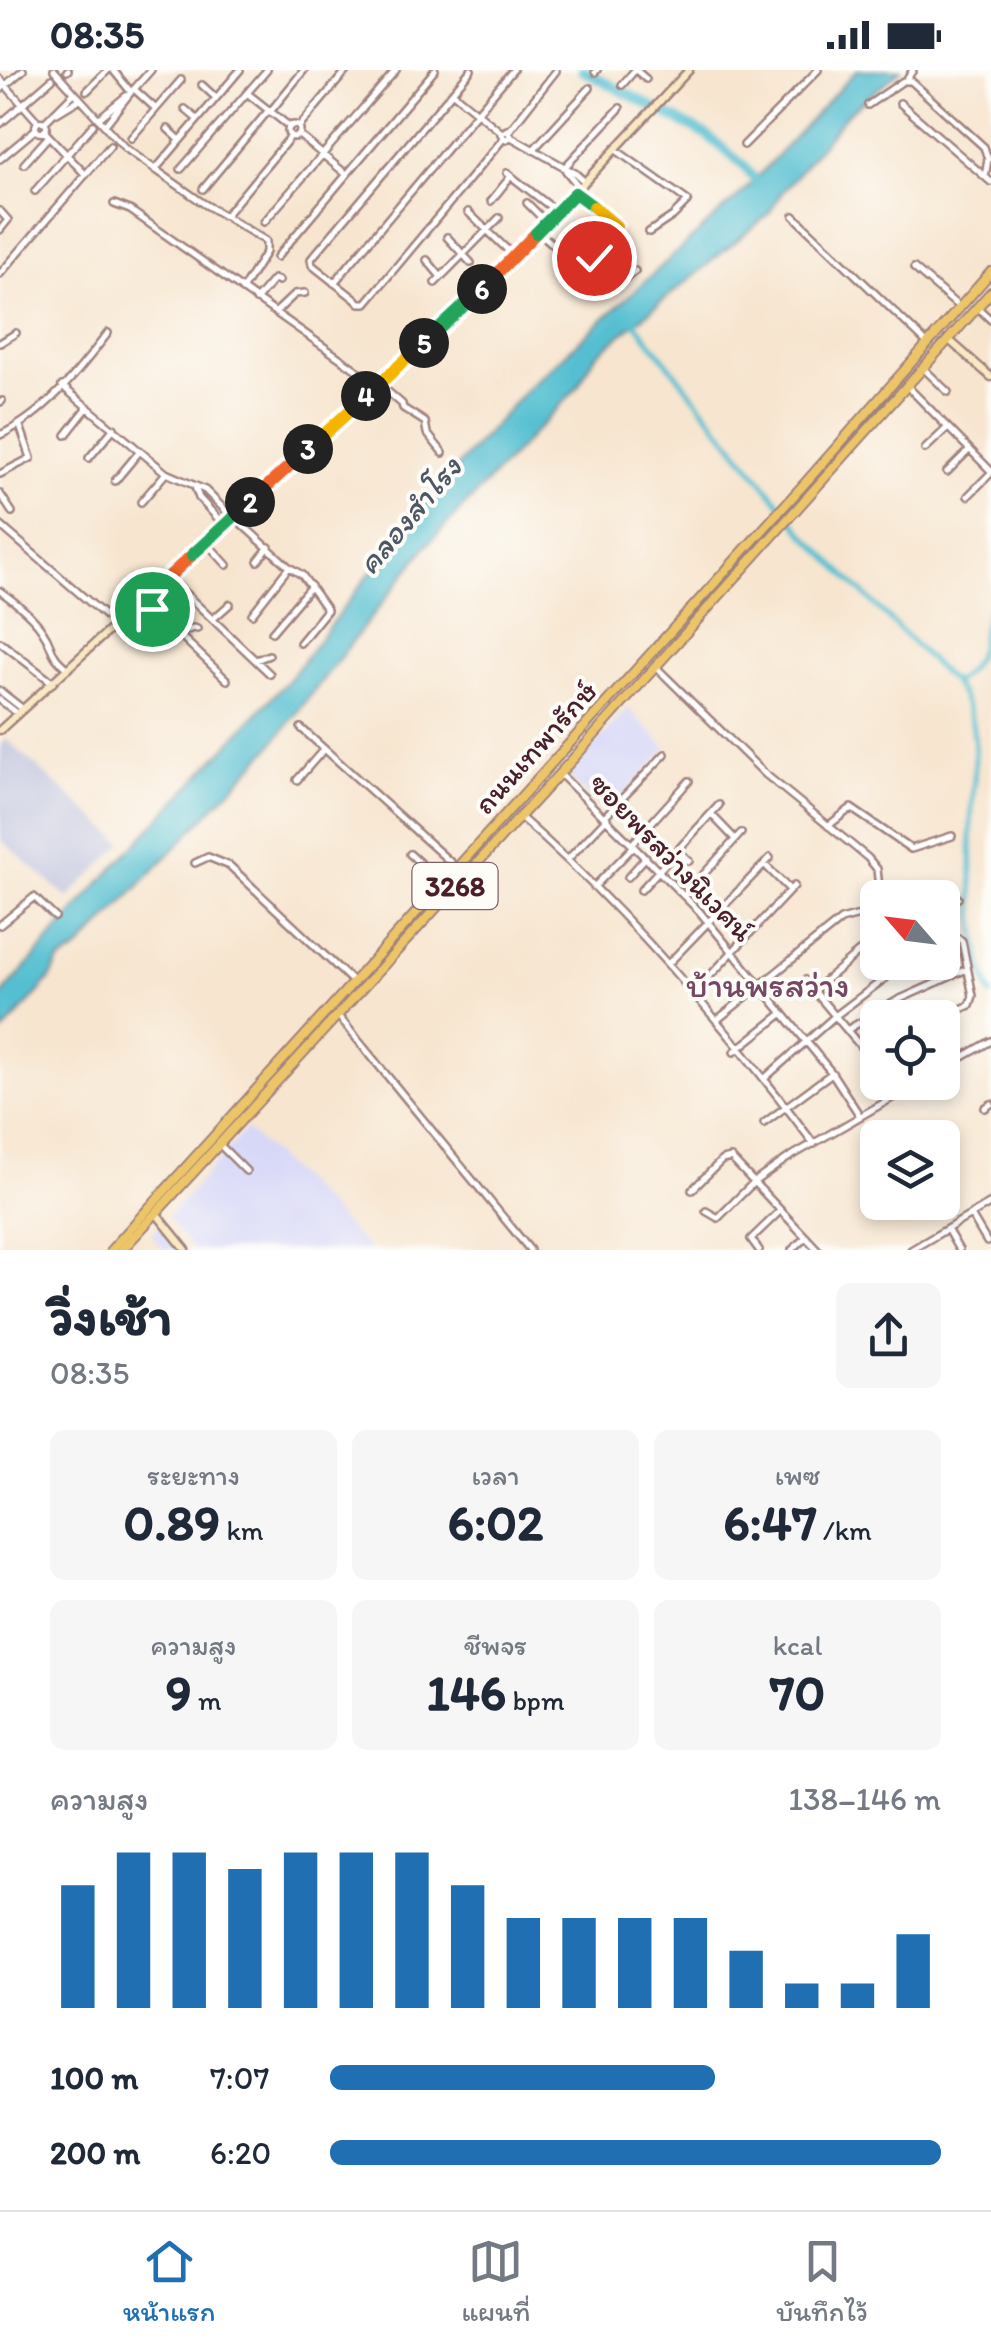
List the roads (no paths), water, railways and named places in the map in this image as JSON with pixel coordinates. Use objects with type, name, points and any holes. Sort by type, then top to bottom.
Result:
[{"type":"main road","points":[[0,730],[514,257],[689,70]]},
{"type":"main road","name":"ถนนเทพารักษ์","points":[[110,1250],[991,272]]},
{"type":"main road","name":"ถนนเทพารักษ์","points":[[122,1250],[133,1246],[156,1213],[560,773],[991,292]]},
{"type":"main road","points":[[948,339],[991,377]]},
{"type":"main road","points":[[252,1092],[261,1099]]},
{"type":"main road","points":[[156,1213],[186,1250]]},
{"type":"street","points":[[3,88],[23,70]]},
{"type":"street","points":[[54,70],[95,122],[125,148],[262,238],[268,246],[242,290]]},
{"type":"street","points":[[87,90],[110,70],[130,92],[156,109]]},
{"type":"street","points":[[104,126],[151,70]]},
{"type":"street","points":[[155,170],[240,70]]},
{"type":"street","points":[[181,168],[267,70]]},
{"type":"street","points":[[203,189],[304,70]]},
{"type":"street","points":[[224,216],[347,70]]},
{"type":"street","points":[[264,222],[396,70]]},
{"type":"street","points":[[277,257],[435,70]]},
{"type":"street","points":[[471,70],[311,259],[312,265],[360,302],[366,303],[556,71]]},
{"type":"street","points":[[334,283],[514,70]]},
{"type":"street","points":[[622,85],[635,70],[646,79]]},
{"type":"street","points":[[744,145],[818,70]]},
{"type":"street","points":[[868,105],[906,80],[912,70]]},
{"type":"street","points":[[0,79],[3,88],[85,174]]},
{"type":"street","points":[[0,124],[52,79]]},
{"type":"street","points":[[131,138],[182,80]]},
{"type":"street","points":[[906,80],[984,147],[988,179]]},
{"type":"street","points":[[202,85],[216,97]]},
{"type":"street","points":[[534,150],[590,88]]},
{"type":"street","points":[[35,190],[114,102],[130,92]]},
{"type":"street","points":[[54,114],[74,93]]},
{"type":"street","points":[[246,93],[346,174]]},
{"type":"street","points":[[453,93],[506,135],[564,168],[616,226],[594,258],[619,283],[635,271]]},
{"type":"street","points":[[0,159],[39,124],[80,99]]},
{"type":"street","points":[[900,103],[988,179]]},
{"type":"street","points":[[564,168],[620,108]]},
{"type":"street","points":[[185,109],[196,119]]},
{"type":"street","points":[[290,128],[298,127]]},
{"type":"street","points":[[168,129],[180,138]]},
{"type":"street","points":[[24,164],[47,133]]},
{"type":"street","points":[[0,274],[110,146]]},
{"type":"street","points":[[616,150],[688,201],[649,232]]},
{"type":"street","points":[[491,200],[509,174],[556,211]]},
{"type":"street","points":[[114,204],[130,210],[379,384],[402,408],[425,422],[427,432],[444,453]]},
{"type":"street","points":[[526,204],[546,222]]},
{"type":"street","points":[[0,211],[8,220],[0,230]]},
{"type":"street","points":[[468,212],[514,257]]},
{"type":"street","points":[[794,216],[928,343]]},
{"type":"street","points":[[435,283],[499,218]]},
{"type":"street","points":[[538,231],[566,256]]},
{"type":"street","points":[[447,238],[471,263]]},
{"type":"street","points":[[427,260],[441,277]]},
{"type":"street","points":[[914,268],[960,307]]},
{"type":"street","points":[[256,300],[268,282],[279,282]]},
{"type":"street","points":[[275,313],[295,294],[305,294]]},
{"type":"street","points":[[977,307],[991,320]]},
{"type":"street","points":[[0,343],[16,333]]},
{"type":"street","points":[[0,436],[20,426],[83,366],[108,333]]},
{"type":"street","points":[[923,368],[948,392]]},
{"type":"street","points":[[62,386],[166,472],[205,490],[302,574],[327,610],[300,643]]},
{"type":"street","points":[[907,386],[991,472],[968,496]]},
{"type":"street","points":[[66,435],[88,407]]},
{"type":"street","points":[[0,474],[31,458],[20,426]]},
{"type":"street","points":[[89,458],[114,428]]},
{"type":"street","points":[[925,449],[946,428]]},
{"type":"street","points":[[947,472],[969,450]]},
{"type":"street","points":[[115,482],[140,451]]},
{"type":"street","points":[[141,502],[166,472]]},
{"type":"street","points":[[196,487],[199,498],[225,526]]},
{"type":"street","points":[[0,494],[12,512]]},
{"type":"street","points":[[0,524],[116,625]]},
{"type":"street","points":[[206,542],[227,565]]},
{"type":"street","points":[[258,561],[270,547]]},
{"type":"street","points":[[252,614],[289,566]]},
{"type":"street","points":[[168,577],[270,674]]},
{"type":"street","points":[[272,632],[310,586]]},
{"type":"street","points":[[157,588],[178,607]]},
{"type":"street","points":[[0,591],[37,623],[52,657],[68,669]]},
{"type":"street","points":[[144,600],[228,680]]},
{"type":"street","points":[[213,619],[230,604]]},
{"type":"street","points":[[179,634],[192,628],[198,630]]},
{"type":"street","points":[[0,642],[53,682]]},
{"type":"street","points":[[256,660],[269,655]]},
{"type":"street","points":[[656,667],[728,740],[876,868],[878,880]]},
{"type":"street","points":[[2,698],[20,711]]},
{"type":"street","points":[[301,728],[457,868]]},
{"type":"street","points":[[296,780],[324,749]]},
{"type":"street","points":[[568,859],[665,754]]},
{"type":"street","name":"ซอยพรสว่างนิเวศน์","points":[[560,773],[709,923],[832,1073],[860,1116]]},
{"type":"street","points":[[594,887],[689,781]]},
{"type":"street","points":[[641,890],[719,805]]},
{"type":"street","points":[[828,826],[851,808],[910,849],[952,836]]},
{"type":"street","points":[[684,896],[738,836],[711,814]]},
{"type":"street","points":[[518,815],[568,859],[668,964],[765,1078],[814,1144]]},
{"type":"street","points":[[678,850],[689,861]]},
{"type":"street","points":[[410,854],[443,884]]},
{"type":"street","points":[[195,863],[208,856],[230,866],[352,982]]},
{"type":"street","points":[[628,877],[646,857]]},
{"type":"street","points":[[668,964],[770,858]]},
{"type":"street","points":[[694,993],[792,888],[764,864]]},
{"type":"street","points":[[0,926],[34,897],[55,916]]},
{"type":"street","points":[[717,1020],[840,920],[860,915]]},
{"type":"street","points":[[960,940],[973,996],[970,1005],[960,1009]]},
{"type":"street","points":[[814,990],[860,952]]},
{"type":"street","points":[[847,1030],[898,1000],[967,970]]},
{"type":"street","points":[[806,980],[860,1045]]},
{"type":"street","points":[[765,1078],[883,980]]},
{"type":"street","points":[[738,1049],[783,1012]]},
{"type":"street","points":[[337,1014],[530,1250]]},
{"type":"street","points":[[960,1059],[991,1041]]},
{"type":"street","points":[[764,1123],[832,1073]]},
{"type":"street","points":[[706,1211],[718,1218],[754,1182],[888,1100]]},
{"type":"street","points":[[219,1144],[246,1171]]},
{"type":"street","points":[[692,1190],[726,1157],[818,1250]]},
{"type":"street","points":[[911,1250],[923,1247],[991,1203]]},
{"type":"street","points":[[758,1250],[750,1239],[780,1210]]},
{"type":"street","points":[[972,1214],[987,1242]]},
{"type":"street","points":[[947,1229],[959,1250]]},
{"type":"street","points":[[792,1250],[806,1237]]},
{"type":"water","points":[[857,70],[901,70],[846,115],[768,215],[595,356],[577,388],[428,544],[268,750],[78,950],[59,961],[50,979],[0,1035],[0,997],[95,888],[290,678],[423,504],[528,388],[743,192]]},
{"type":"waterway","points":[[582,70],[708,136],[743,165],[761,188]]},
{"type":"waterway","points":[[633,320],[804,534],[953,683],[964,701],[974,739],[971,841],[975,919],[980,959],[991,995]]},
{"type":"waterway","points":[[953,683],[973,665],[991,606]]},
{"type":"district","name":"บ้านพรสว่าง","points":[[768,985]]},
{"type":"water label","name":"คลองสำโรง","points":[[409,515]]}]
